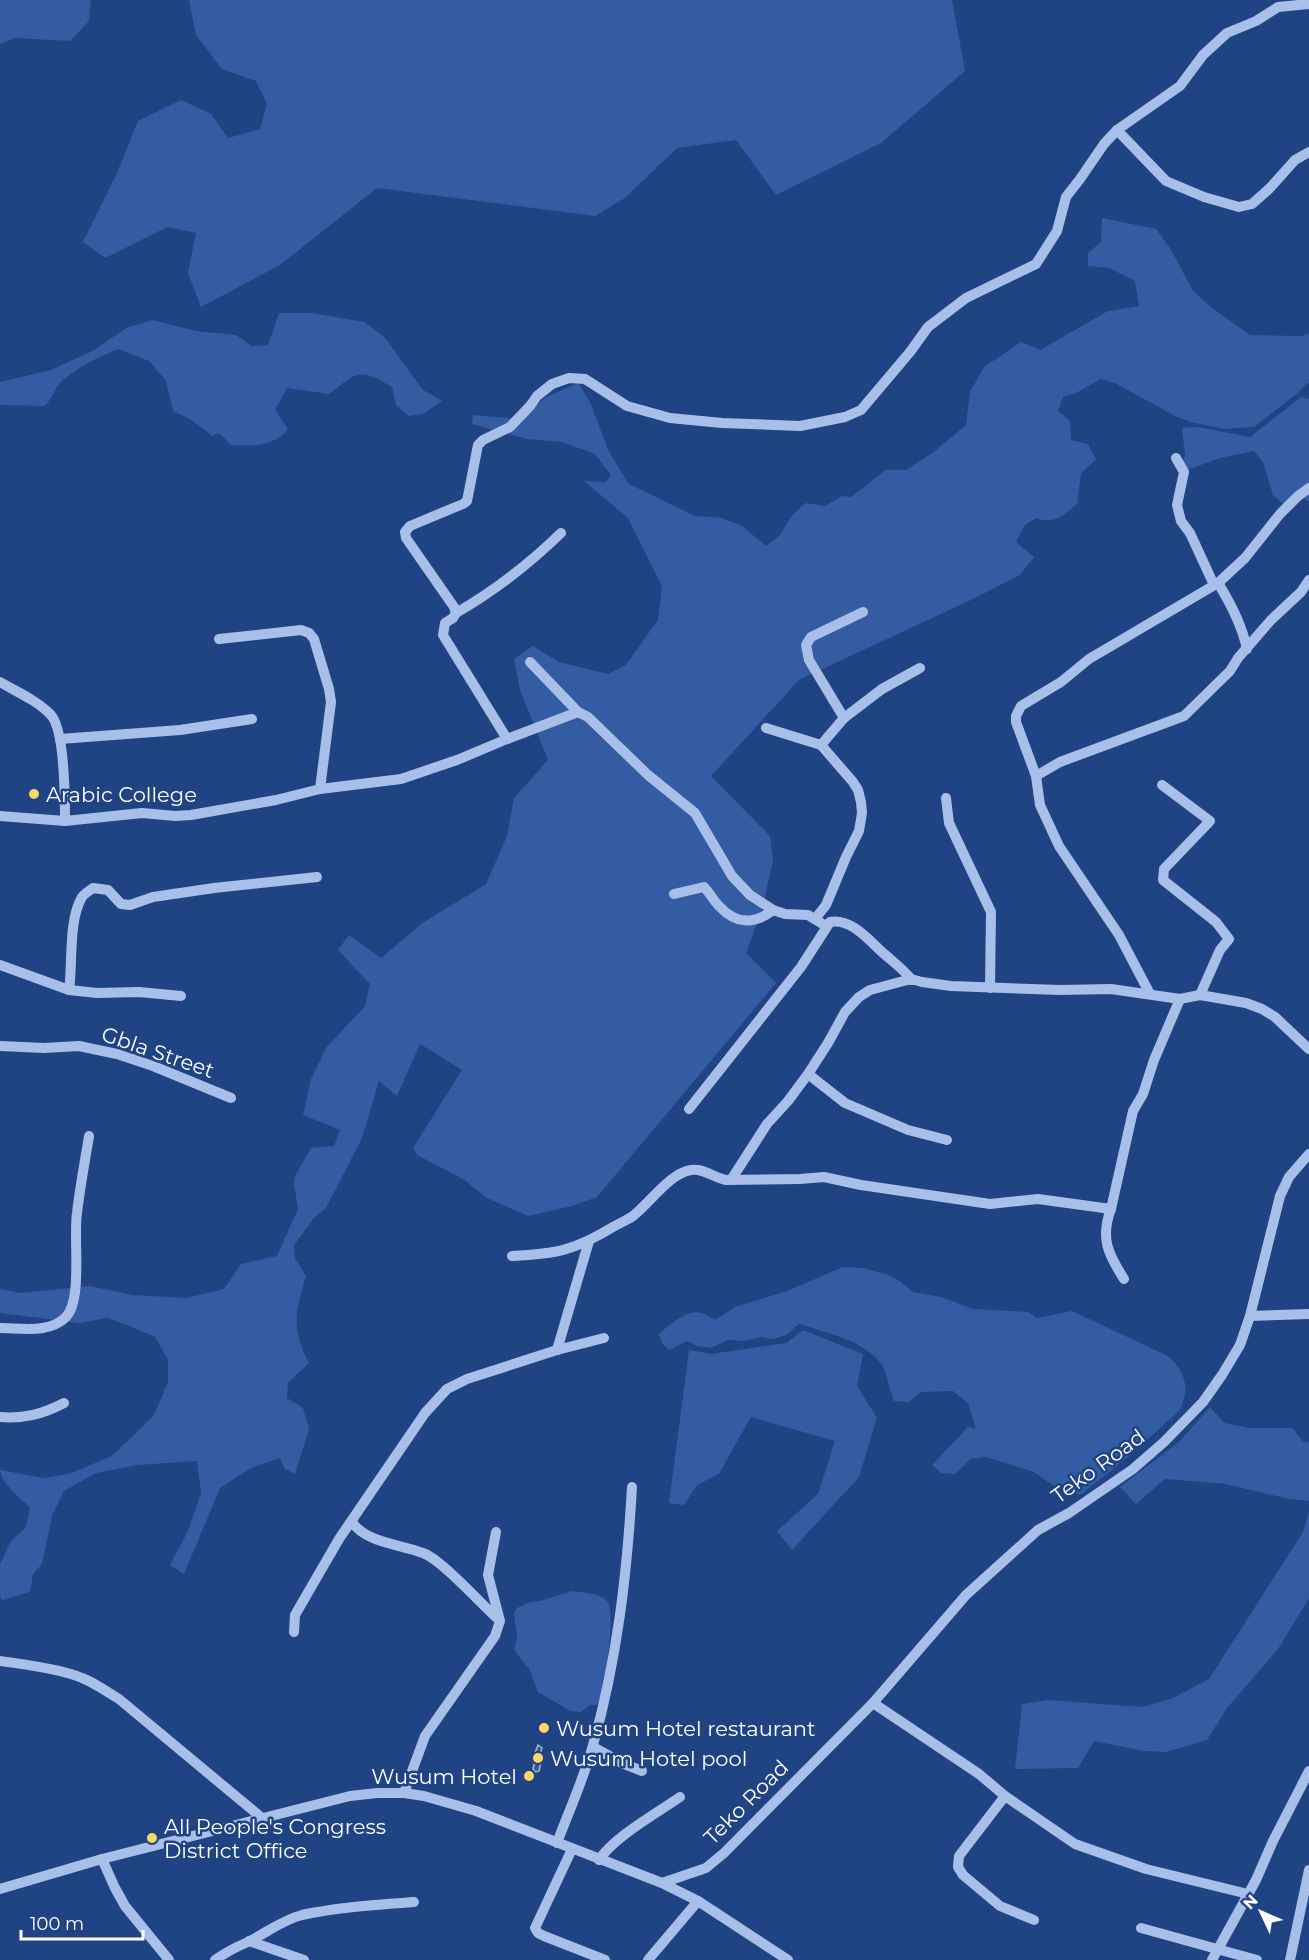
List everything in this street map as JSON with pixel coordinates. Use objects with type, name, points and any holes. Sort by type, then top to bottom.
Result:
[{"type":"street","points":[[456,613],[406,538],[405,532],[410,526],[467,501],[478,445],[483,440],[510,427],[537,396],[552,384],[569,378],[585,379],[627,406],[646,413],[670,418],[722,423],[800,426],[845,417],[861,410],[892,376],[928,327],[966,298],[1036,264],[1057,231],[1066,197],[1104,144],[1117,130],[1180,86],[1203,55],[1227,33],[1256,21],[1278,8],[1309,4]]},
{"type":"street","points":[[1117,130],[1166,181],[1204,197],[1239,207],[1252,204],[1295,160],[1309,152]]},
{"type":"street","points":[[1176,458],[1184,472],[1177,506],[1181,521],[1190,532],[1244,634],[1247,650]]},
{"type":"street","points":[[1150,994],[1119,935],[1059,846],[1040,805],[1036,776],[1016,722],[1016,716],[1022,706],[1061,682],[1089,659],[1216,584],[1245,558],[1286,508],[1309,488]]},
{"type":"street","points":[[507,739],[443,635],[445,623],[456,613],[490,594],[533,561],[561,533]]},
{"type":"street","points":[[1036,776],[1060,762],[1184,716],[1230,671],[1238,658],[1309,580]]},
{"type":"street","points":[[844,718],[809,660],[806,645],[811,637],[863,612]]},
{"type":"street","points":[[219,639],[301,630],[309,633],[314,639],[331,702],[320,789]]},
{"type":"street","points":[[530,663],[578,712],[588,717],[648,774],[695,813],[732,876],[750,895],[773,910],[785,914],[808,915],[826,926]]},
{"type":"street","points":[[821,745],[844,718],[882,689],[920,668]]},
{"type":"street","points":[[0,682],[51,715],[57,723],[65,821]]},
{"type":"street","points":[[0,816],[65,821],[142,813],[175,816],[276,800],[320,789],[401,778],[458,760],[578,712]]},
{"type":"street","points":[[60,739],[180,730],[252,719]]},
{"type":"street","points":[[766,728],[821,745],[858,790],[862,813],[859,831],[826,905],[815,919]]},
{"type":"street","points":[[1162,785],[1210,821],[1164,869],[1163,874],[1163,880],[1216,922],[1229,939],[1220,950],[1200,995]]},
{"type":"street","points":[[946,798],[949,823],[991,912],[990,988]]},
{"type":"street","points":[[69,990],[76,913],[83,896],[93,888],[108,890],[121,904],[130,905],[153,897],[317,877]]},
{"type":"street","points":[[674,894],[704,887],[718,906],[733,918],[748,922],[763,918],[773,910]]},
{"type":"street","points":[[689,1109],[801,967],[830,922],[835,921],[848,925],[866,936],[911,979]]},
{"type":"street","points":[[0,965],[69,990],[181,996]]},
{"type":"street","points":[[731,1180],[767,1124],[808,1074],[845,1012],[859,997],[870,990],[911,979],[951,986],[990,988],[1111,989],[1180,999],[1200,995],[1246,1003],[1275,1017],[1309,1049]]},
{"type":"street","points":[[1124,1279],[1109,1256],[1105,1223],[1111,1209],[1133,1111],[1143,1094],[1154,1060],[1180,999]]},
{"type":"street","name":"Gbla Street","points":[[0,1046],[44,1048],[80,1046],[117,1054],[231,1098]]},
{"type":"street","points":[[808,1074],[845,1103],[908,1130],[947,1140]]},
{"type":"street","points":[[0,1328],[41,1329],[53,1325],[72,1309],[77,1264],[76,1213],[89,1136]]},
{"type":"street","name":"Teko Road","points":[[662,1884],[706,1868],[724,1853],[873,1703],[966,1595],[1038,1530],[1069,1513],[1104,1489],[1164,1442],[1203,1402],[1240,1344],[1250,1316],[1281,1196],[1289,1177],[1309,1154]]},
{"type":"street","points":[[512,1256],[565,1251],[590,1241],[631,1217],[681,1173],[698,1170],[718,1179],[824,1177],[861,1185],[990,1204],[1038,1198],[1111,1209]]},
{"type":"street","points":[[558,1350],[590,1241]]},
{"type":"street","points":[[1250,1316],[1309,1314]]},
{"type":"street","points":[[294,1632],[295,1615],[339,1539],[425,1413],[447,1389],[458,1382],[604,1338]]},
{"type":"street","points":[[0,1417],[32,1416],[45,1413],[64,1403]]},
{"type":"street","points":[[557,1843],[592,1747],[619,1630],[632,1487]]},
{"type":"street","points":[[352,1522],[358,1531],[373,1539],[392,1543],[432,1558],[500,1621]]},
{"type":"street","points":[[404,1793],[425,1736],[495,1636],[500,1621],[488,1575],[496,1532]]},
{"type":"street","points":[[0,1661],[68,1673],[103,1689],[119,1699],[262,1818]]},
{"type":"street","points":[[873,1703],[979,1774],[1005,1796],[1075,1844],[1146,1869],[1248,1894]]},
{"type":"street","points":[[592,1747],[642,1771]]},
{"type":"street","points":[[1214,1955],[1256,1880],[1309,1771]]},
{"type":"street","points":[[0,1889],[102,1859],[350,1796],[404,1793],[424,1796],[476,1811],[662,1884],[698,1901],[788,1960]]},
{"type":"street","points":[[1005,1796],[959,1856],[958,1867],[963,1875],[1000,1906],[1034,1920]]},
{"type":"street","points":[[599,1860],[605,1851],[680,1797]]},
{"type":"street","points":[[572,1850],[535,1928],[544,1936],[605,1960]]},
{"type":"street","points":[[102,1859],[125,1906],[169,1960]]},
{"type":"street","points":[[1290,1960],[1309,1870]]},
{"type":"street","points":[[648,1960],[698,1901]]},
{"type":"street","points":[[215,1960],[276,1925],[300,1916],[364,1905],[414,1902]]},
{"type":"street","points":[[1141,1928],[1214,1955],[1257,1960]]},
{"type":"street","points":[[249,1941],[304,1960]]},
{"type":"shaded area","points":[[0,0],[91,0],[89,21],[70,41],[15,38],[0,44]]},
{"type":"shaded area","points":[[189,0],[952,0],[965,71],[881,143],[776,195],[736,140],[677,148],[625,198],[595,216],[377,188],[280,265],[201,307],[188,273],[196,233],[167,227],[105,258],[83,242],[116,175],[138,121],[181,100],[211,114],[228,138],[260,129],[267,104],[256,81],[222,69],[196,35]]},
{"type":"shaded area","points":[[1102,218],[1156,229],[1170,248],[1193,291],[1250,335],[1301,336],[1309,333],[1309,383],[1254,427],[1225,429],[1194,423],[1175,416],[1115,383],[1101,379],[1076,393],[1063,397],[1058,411],[1070,421],[1071,440],[1088,444],[1096,459],[1081,474],[1077,504],[1054,520],[1036,518],[1024,526],[1016,542],[1034,557],[1020,575],[799,680],[711,776],[770,836],[773,860],[762,910],[746,953],[776,983],[597,1197],[572,1206],[528,1216],[487,1198],[463,1179],[417,1155],[413,1148],[462,1070],[420,1044],[397,1096],[379,1081],[362,1138],[326,1208],[314,1218],[294,1245],[295,1258],[306,1276],[298,1310],[297,1329],[309,1363],[288,1383],[287,1398],[303,1408],[309,1429],[295,1474],[285,1469],[280,1458],[251,1468],[220,1488],[184,1574],[170,1565],[188,1531],[201,1493],[197,1461],[138,1465],[96,1473],[64,1491],[52,1516],[42,1564],[33,1574],[30,1592],[2,1600],[0,1564],[11,1541],[26,1527],[30,1507],[8,1485],[0,1470],[44,1478],[69,1474],[112,1456],[154,1415],[168,1382],[168,1360],[155,1337],[107,1318],[80,1323],[0,1313],[0,1289],[21,1293],[90,1286],[132,1295],[187,1298],[224,1289],[241,1264],[277,1256],[298,1209],[295,1176],[311,1148],[334,1146],[340,1130],[303,1115],[311,1079],[326,1048],[365,1006],[370,984],[338,950],[349,935],[381,958],[421,924],[486,884],[507,836],[514,798],[548,760],[520,690],[514,659],[533,646],[559,662],[608,674],[626,665],[658,620],[662,586],[628,518],[584,481],[606,482],[611,475],[595,454],[562,442],[527,439],[472,424],[473,415],[520,419],[546,397],[578,383],[590,402],[609,452],[629,484],[695,516],[722,518],[742,526],[766,546],[780,535],[793,514],[806,503],[825,506],[842,496],[851,497],[886,470],[906,470],[935,451],[966,425],[970,392],[984,367],[1021,342],[1040,350],[1108,311],[1139,306],[1135,281],[1109,268],[1088,266],[1088,253],[1101,242]]},
{"type":"shaded area","points":[[279,313],[312,313],[365,322],[385,338],[423,390],[442,401],[423,414],[408,416],[396,405],[392,387],[365,375],[353,377],[329,394],[287,388],[275,410],[288,429],[276,439],[262,444],[231,445],[219,433],[212,436],[190,419],[173,411],[166,381],[149,361],[118,349],[73,372],[58,385],[45,406],[0,405],[0,382],[51,370],[94,350],[126,328],[152,320],[196,331],[236,335],[252,346],[268,345]]},
{"type":"shaded area","points":[[1301,397],[1309,399],[1309,502],[1304,498],[1285,506],[1273,495],[1263,462],[1254,451],[1220,458],[1181,472],[1185,455],[1182,428],[1198,427],[1250,437]]},
{"type":"shaded area","points":[[843,1267],[863,1268],[886,1274],[900,1281],[913,1292],[941,1297],[973,1309],[1028,1312],[1037,1318],[1072,1311],[1166,1355],[1172,1360],[1184,1378],[1185,1392],[1181,1407],[1134,1451],[1080,1495],[1054,1486],[1034,1472],[986,1457],[970,1459],[955,1474],[941,1473],[932,1465],[968,1427],[976,1429],[968,1403],[953,1391],[921,1392],[909,1402],[894,1401],[883,1367],[875,1357],[856,1344],[832,1334],[799,1324],[786,1335],[774,1339],[761,1337],[743,1341],[728,1340],[711,1348],[697,1346],[687,1341],[669,1350],[662,1343],[659,1334],[673,1322],[690,1313],[702,1313],[715,1320],[735,1307],[787,1291]]},
{"type":"shaded area","points":[[803,1330],[863,1354],[857,1386],[877,1418],[859,1477],[792,1550],[777,1531],[818,1494],[835,1441],[751,1417],[719,1474],[697,1485],[684,1505],[669,1503],[689,1350],[711,1354],[787,1343]]},
{"type":"shaded area","points":[[1210,1407],[1224,1423],[1250,1428],[1293,1428],[1302,1441],[1309,1442],[1309,1501],[1289,1499],[1225,1484],[1165,1479],[1136,1504],[1120,1487],[1179,1442]]},
{"type":"shaded area","points":[[1309,1511],[1309,1598],[1278,1649],[1227,1708],[1207,1740],[1166,1752],[1145,1751],[1094,1741],[1078,1768],[1015,1769],[1022,1704],[1047,1700],[1142,1707],[1173,1698],[1209,1679],[1303,1532]]},
{"type":"shaded area","points":[[572,1591],[595,1594],[603,1598],[610,1607],[611,1617],[608,1659],[601,1696],[596,1705],[590,1705],[581,1712],[570,1711],[538,1692],[529,1669],[514,1650],[517,1638],[514,1613],[517,1608],[527,1603]]},
{"type":"shaded area","name":"Wusum Hotel pool","points":[[538,1745],[542,1748],[540,1754],[542,1758],[539,1771],[536,1772],[533,1769],[535,1761],[533,1758]]},
{"type":"place","name":"Arabic College","points":[[34,794]]},
{"type":"place","name":"Wusum Hotel restaurant","points":[[544,1728]]},
{"type":"place","name":"Wusum Hotel pool","points":[[538,1758]]},
{"type":"place","name":"Wusum Hotel","points":[[529,1776]]},
{"type":"place","name":"All People's Congress District Office","points":[[152,1838]]}]
